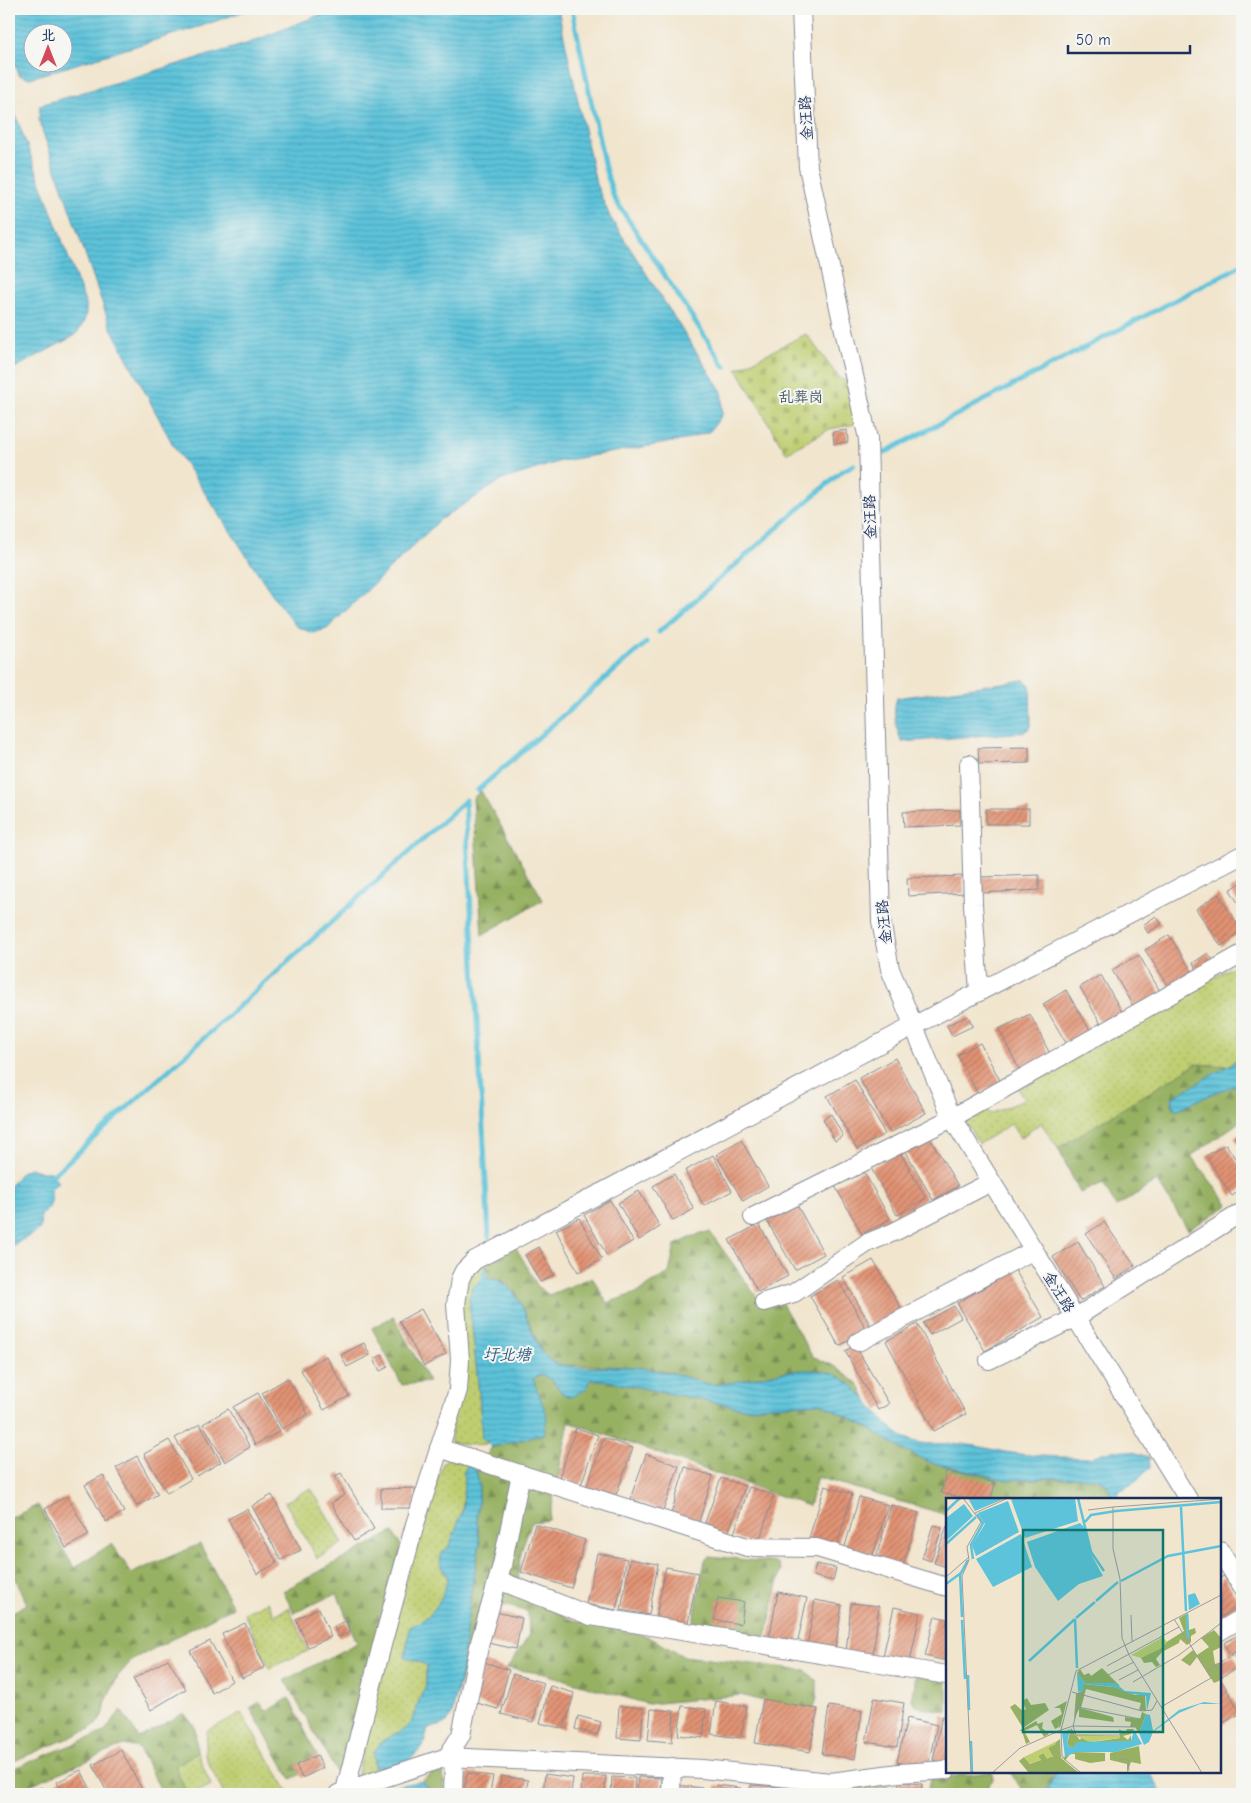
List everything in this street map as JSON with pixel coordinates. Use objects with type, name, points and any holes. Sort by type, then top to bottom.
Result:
[{"type":"street","name":"金汪路","points":[[801,9],[808,167],[868,439],[882,921],[890,969],[952,1118],[1187,1498]]},
{"type":"street","points":[[969,764],[973,904],[979,992]]},
{"type":"street","points":[[343,1793],[383,1641],[439,1448],[458,1390],[460,1360],[456,1304],[460,1279],[464,1271],[475,1260],[914,1026],[1242,855]]},
{"type":"street","points":[[753,1217],[952,1118],[1242,954]]},
{"type":"street","points":[[764,1302],[794,1293],[867,1244],[991,1182]]},
{"type":"street","points":[[989,1360],[1075,1318],[1242,1212]]},
{"type":"street","points":[[858,1342],[1034,1250]]},
{"type":"street","points":[[439,1448],[746,1547],[817,1548],[946,1587]]},
{"type":"street","points":[[453,1794],[450,1757],[460,1735],[480,1642],[498,1580],[522,1474]]},
{"type":"street","points":[[1221,1552],[1241,1582]]},
{"type":"street","points":[[498,1580],[591,1616],[946,1675]]},
{"type":"street","points":[[1221,1630],[1242,1618]]},
{"type":"street","points":[[343,1793],[450,1757],[672,1767],[831,1782],[899,1773],[946,1770]]},
{"type":"street","points":[[671,1794],[672,1767]]},
{"type":"green space","name":"乱葬岗","points":[[806,334],[840,379],[847,381],[855,424],[830,429],[786,453],[737,369]]},
{"type":"green space","points":[[481,791],[543,900],[482,935],[473,798]]},
{"type":"green space","points":[[1232,967],[1238,973],[1242,971],[1242,1056],[1228,1066],[1196,1064],[1058,1148],[1041,1123],[1020,1138],[1011,1124],[979,1144],[965,1121],[987,1109],[990,1114],[1024,1100],[1018,1089]]},
{"type":"green space","points":[[1242,1056],[1242,1091],[1240,1093],[1242,1097],[1242,1120],[1191,1156],[1229,1205],[1188,1230],[1157,1181],[1116,1207],[1103,1183],[1080,1193],[1058,1148],[1196,1064],[1227,1066]]},
{"type":"green space","points":[[710,1232],[764,1307],[781,1302],[812,1356],[836,1367],[858,1384],[867,1399],[839,1376],[790,1371],[721,1385],[702,1384],[674,1373],[631,1367],[559,1365],[544,1356],[520,1303],[509,1286],[496,1278],[484,1278],[486,1259],[514,1244],[538,1287],[549,1295],[592,1277],[607,1303],[636,1293],[669,1273],[675,1245],[701,1233]]},
{"type":"green space","points":[[486,1259],[484,1278],[472,1288],[469,1299],[482,1438],[488,1444],[466,1445],[451,1442],[463,1296],[467,1279]]},
{"type":"green space","points":[[394,1316],[429,1382],[402,1385],[372,1328]]},
{"type":"green space","points":[[541,1374],[553,1381],[564,1395],[586,1389],[591,1380],[602,1380],[743,1408],[820,1403],[867,1427],[903,1450],[1006,1480],[1096,1478],[1107,1484],[1110,1498],[946,1498],[946,1512],[944,1514],[817,1477],[809,1506],[569,1422],[549,1520],[532,1522],[522,1548],[519,1565],[520,1593],[569,1619],[647,1636],[683,1656],[805,1670],[817,1681],[817,1698],[812,1714],[741,1695],[648,1704],[545,1674],[507,1668],[529,1636],[528,1612],[505,1605],[473,1638],[457,1693],[471,1591],[480,1544],[477,1521],[479,1486],[476,1470],[492,1447],[544,1434],[533,1379]]},
{"type":"green space","points":[[448,1458],[468,1465],[459,1523],[450,1545],[442,1553],[443,1571],[448,1578],[443,1594],[431,1614],[410,1627],[405,1657],[426,1665],[426,1685],[417,1705],[413,1721],[406,1728],[382,1741],[373,1753],[374,1769],[357,1777],[399,1599],[443,1463]]},
{"type":"green space","points":[[311,1488],[343,1543],[317,1558],[285,1502]]},
{"type":"green space","points":[[38,1505],[74,1568],[111,1544],[132,1573],[200,1544],[233,1607],[132,1660],[118,1676],[106,1701],[103,1717],[90,1729],[9,1763],[9,1614],[27,1604],[9,1564],[9,1519]]},
{"type":"green space","points":[[393,1532],[402,1547],[347,1770],[337,1773],[285,1680],[357,1643],[337,1593],[294,1613],[283,1591]]},
{"type":"green space","points":[[709,1556],[778,1563],[781,1570],[766,1637],[693,1623],[705,1560]]},
{"type":"green space","points":[[268,1602],[274,1615],[289,1608],[308,1651],[269,1668],[244,1613]]},
{"type":"green space","points":[[916,1675],[946,1681],[946,1712],[917,1706],[912,1700]]},
{"type":"green space","points":[[289,1698],[321,1764],[291,1779],[250,1708],[260,1702],[267,1711]]},
{"type":"green space","points":[[121,1710],[139,1738],[184,1713],[195,1727],[197,1752],[175,1766],[187,1794],[163,1794],[138,1748],[124,1745],[9,1794],[9,1770],[104,1732]]},
{"type":"green space","points":[[241,1713],[290,1794],[224,1794],[205,1756],[207,1731]]},
{"type":"green space","points":[[197,1752],[211,1785],[193,1794],[187,1794],[175,1766]]},
{"type":"green space","points":[[443,1771],[445,1794],[431,1794],[422,1781],[435,1772]]},
{"type":"green space","points":[[983,1773],[992,1773],[994,1778],[982,1794],[927,1794],[930,1779]]},
{"type":"green space","points":[[1011,1773],[1056,1773],[1045,1794],[1025,1794]]},
{"type":"green space","points":[[865,1783],[883,1783],[890,1788],[891,1794],[859,1794],[859,1788]]},
{"type":"water","points":[[9,9],[250,9],[205,25],[72,65],[72,22],[22,22],[22,72],[50,72],[30,78],[19,75],[9,47]]},
{"type":"water","points":[[334,9],[558,9],[596,184],[610,217],[722,392],[722,415],[710,431],[684,440],[561,461],[502,480],[441,519],[327,629],[312,633],[296,626],[278,603],[173,445],[111,328],[39,121],[40,105],[246,44]]},
{"type":"water","points":[[9,97],[86,305],[86,314],[84,322],[74,336],[9,371]]},
{"type":"water","points":[[1024,680],[1030,685],[1031,727],[1024,732],[902,742],[895,720],[897,698]]},
{"type":"water","points":[[1242,1058],[1242,1083],[1216,1092],[1176,1110],[1172,1104],[1173,1097]]},
{"type":"water","points":[[30,1168],[42,1172],[50,1172],[58,1182],[51,1189],[51,1204],[41,1215],[39,1230],[9,1248],[9,1187],[21,1172]]},
{"type":"water","name":"圩北塘","points":[[484,1278],[500,1281],[512,1290],[520,1303],[540,1348],[549,1359],[561,1365],[595,1368],[639,1368],[677,1374],[708,1384],[733,1382],[797,1370],[822,1371],[836,1375],[848,1382],[898,1434],[916,1442],[962,1444],[1011,1453],[1054,1457],[1090,1458],[1105,1452],[1120,1450],[1134,1452],[1149,1458],[1150,1467],[1136,1482],[1119,1491],[1118,1498],[1110,1498],[1107,1484],[1096,1478],[1006,1480],[929,1462],[903,1450],[867,1427],[820,1403],[743,1408],[602,1380],[591,1380],[586,1389],[573,1397],[564,1395],[553,1381],[541,1374],[533,1379],[547,1415],[544,1434],[492,1447],[482,1438],[469,1299],[472,1288]]},
{"type":"water","points":[[468,1465],[476,1470],[479,1486],[477,1521],[480,1544],[471,1591],[461,1675],[452,1714],[447,1723],[428,1729],[421,1748],[410,1759],[395,1765],[375,1769],[373,1753],[382,1741],[406,1728],[413,1721],[417,1705],[426,1685],[426,1665],[405,1657],[410,1627],[431,1614],[446,1586],[448,1578],[440,1562],[442,1553],[449,1547],[463,1509],[464,1471]]},
{"type":"water","points":[[1056,1773],[1151,1773],[1162,1794],[1045,1794]]},
{"type":"water","points":[[422,1781],[431,1794],[370,1794],[396,1786]]},
{"type":"building","points":[[847,430],[848,442],[834,444],[833,432]]},
{"type":"building","points":[[1029,747],[1029,763],[979,764],[978,748]]},
{"type":"building","points":[[986,809],[1029,809],[1029,824],[986,824]]},
{"type":"building","points":[[960,810],[960,825],[904,827],[903,812]]},
{"type":"building","points":[[1039,875],[1039,890],[982,893],[981,877]]},
{"type":"building","points":[[963,876],[964,893],[908,896],[907,878]]},
{"type":"building","points":[[1242,882],[1242,909],[1230,890]]},
{"type":"building","points":[[1218,894],[1242,931],[1221,946],[1196,909]]},
{"type":"building","points":[[1156,916],[1162,924],[1148,933],[1143,925]]},
{"type":"building","points":[[1169,935],[1193,973],[1170,988],[1145,950]]},
{"type":"building","points":[[1208,953],[1215,963],[1199,973],[1193,963]]},
{"type":"building","points":[[1139,955],[1161,993],[1134,1008],[1112,970]]},
{"type":"building","points":[[1101,975],[1123,1014],[1102,1026],[1080,987]]},
{"type":"building","points":[[1066,990],[1091,1032],[1068,1046],[1043,1004]]},
{"type":"building","points":[[1030,1014],[1051,1056],[1020,1071],[999,1029]]},
{"type":"building","points":[[968,1016],[973,1026],[952,1036],[947,1025]]},
{"type":"building","points":[[980,1043],[1001,1082],[978,1094],[957,1055]]},
{"type":"building","points":[[895,1058],[926,1113],[890,1133],[859,1078]]},
{"type":"building","points":[[855,1080],[885,1134],[857,1149],[827,1096]]},
{"type":"building","points":[[831,1114],[843,1136],[835,1141],[823,1119]]},
{"type":"building","points":[[1242,1132],[1242,1150],[1234,1137]]},
{"type":"building","points":[[929,1136],[958,1186],[933,1200],[905,1150]]},
{"type":"building","points":[[741,1140],[768,1186],[743,1201],[716,1155]]},
{"type":"building","points":[[1226,1144],[1242,1169],[1242,1189],[1232,1196],[1206,1156]]},
{"type":"building","points":[[899,1151],[926,1198],[897,1215],[871,1168]]},
{"type":"building","points":[[713,1155],[732,1191],[704,1206],[685,1171]]},
{"type":"building","points":[[863,1170],[890,1219],[862,1234],[835,1186]]},
{"type":"building","points":[[674,1174],[694,1209],[673,1221],[653,1186]]},
{"type":"building","points":[[639,1191],[660,1227],[639,1240],[618,1203]]},
{"type":"building","points":[[610,1200],[633,1241],[607,1256],[584,1215]]},
{"type":"building","points":[[797,1205],[824,1254],[795,1270],[767,1221]]},
{"type":"building","points":[[579,1218],[602,1259],[578,1272],[556,1230]]},
{"type":"building","points":[[1104,1222],[1135,1266],[1116,1279],[1086,1234]]},
{"type":"building","points":[[759,1224],[788,1276],[758,1292],[729,1240]]},
{"type":"building","points":[[1078,1242],[1105,1286],[1080,1301],[1053,1257]]},
{"type":"building","points":[[539,1247],[554,1275],[540,1282],[525,1255]]},
{"type":"building","points":[[873,1260],[902,1310],[872,1328],[843,1277]]},
{"type":"building","points":[[1015,1270],[1043,1317],[985,1351],[957,1303]]},
{"type":"building","points":[[838,1280],[867,1330],[839,1346],[810,1296]]},
{"type":"building","points":[[954,1306],[961,1318],[930,1335],[923,1323]]},
{"type":"building","points":[[421,1309],[446,1354],[424,1366],[399,1321]]},
{"type":"building","points":[[917,1324],[966,1414],[934,1431],[886,1341]]},
{"type":"building","points":[[364,1343],[370,1355],[347,1367],[341,1355]]},
{"type":"building","points":[[855,1345],[889,1404],[878,1410],[845,1351]]},
{"type":"building","points":[[382,1355],[388,1367],[380,1371],[374,1359]]},
{"type":"building","points":[[326,1356],[349,1396],[324,1410],[301,1370]]},
{"type":"building","points":[[288,1378],[308,1414],[282,1429],[262,1393]]},
{"type":"building","points":[[258,1393],[280,1431],[255,1445],[233,1407]]},
{"type":"building","points":[[228,1409],[250,1447],[225,1462],[203,1424]]},
{"type":"building","points":[[200,1424],[221,1462],[197,1476],[175,1438]]},
{"type":"building","points":[[576,1428],[598,1435],[581,1485],[559,1477]]},
{"type":"building","points":[[604,1438],[633,1448],[615,1498],[586,1488]]},
{"type":"building","points":[[169,1440],[191,1479],[167,1493],[144,1454]]},
{"type":"building","points":[[646,1454],[679,1466],[663,1511],[630,1499]]},
{"type":"building","points":[[137,1456],[158,1494],[137,1506],[116,1468]]},
{"type":"building","points":[[685,1467],[713,1476],[699,1522],[671,1514]]},
{"type":"building","points":[[946,1471],[995,1483],[991,1498],[964,1498],[941,1493]]},
{"type":"building","points":[[341,1473],[374,1529],[354,1541],[331,1503],[345,1495],[335,1476]]},
{"type":"building","points":[[103,1475],[124,1512],[106,1522],[85,1485]]},
{"type":"building","points":[[721,1478],[745,1486],[727,1536],[703,1528]]},
{"type":"building","points":[[825,1486],[852,1494],[836,1549],[808,1541]]},
{"type":"building","points":[[749,1487],[774,1495],[758,1545],[733,1537]]},
{"type":"building","points":[[415,1488],[415,1508],[381,1508],[381,1489]]},
{"type":"building","points":[[272,1495],[301,1550],[281,1560],[252,1506]]},
{"type":"building","points":[[67,1496],[89,1535],[66,1548],[45,1509]]},
{"type":"building","points":[[859,1497],[888,1505],[872,1558],[844,1550]]},
{"type":"building","points":[[891,1505],[919,1513],[903,1566],[876,1558]]},
{"type":"building","points":[[247,1509],[277,1563],[257,1574],[228,1519]]},
{"type":"building","points":[[535,1524],[585,1540],[571,1588],[521,1572]]},
{"type":"building","points":[[933,1525],[942,1528],[931,1561],[922,1558]]},
{"type":"building","points":[[946,1529],[946,1567],[934,1563]]},
{"type":"building","points":[[597,1553],[627,1559],[616,1610],[586,1604]]},
{"type":"building","points":[[630,1559],[658,1564],[649,1615],[621,1610]]},
{"type":"building","points":[[816,1564],[836,1568],[833,1581],[813,1576]]},
{"type":"building","points":[[666,1567],[698,1573],[688,1623],[656,1617]]},
{"type":"building","points":[[1224,1576],[1241,1605],[1221,1616],[1221,1578]]},
{"type":"building","points":[[778,1592],[807,1598],[797,1645],[769,1639]]},
{"type":"building","points":[[718,1598],[744,1602],[741,1624],[714,1620]]},
{"type":"building","points":[[815,1600],[842,1605],[835,1650],[807,1646]]},
{"type":"building","points":[[851,1603],[879,1606],[873,1656],[846,1653]]},
{"type":"building","points":[[894,1607],[920,1613],[910,1662],[883,1656]]},
{"type":"building","points":[[319,1608],[331,1637],[308,1647],[296,1619]]},
{"type":"building","points":[[495,1612],[522,1618],[516,1649],[488,1643]]},
{"type":"building","points":[[935,1616],[946,1619],[946,1661],[925,1656]]},
{"type":"building","points":[[346,1621],[351,1632],[338,1637],[334,1626]]},
{"type":"building","points":[[245,1623],[265,1667],[242,1678],[222,1634]]},
{"type":"building","points":[[1242,1633],[1242,1648],[1230,1655],[1224,1643]]},
{"type":"building","points":[[210,1641],[232,1681],[212,1693],[190,1651]]},
{"type":"building","points":[[1233,1655],[1240,1666],[1221,1677],[1221,1661]]},
{"type":"building","points":[[168,1659],[186,1689],[151,1710],[133,1679]]},
{"type":"building","points":[[484,1662],[509,1670],[498,1709],[473,1702]]},
{"type":"building","points":[[513,1674],[544,1683],[533,1722],[501,1714]]},
{"type":"building","points":[[1221,1680],[1241,1713],[1221,1724]]},
{"type":"building","points":[[550,1686],[574,1693],[564,1729],[540,1723]]},
{"type":"building","points":[[874,1698],[904,1703],[897,1747],[866,1742]]},
{"type":"building","points":[[763,1699],[818,1709],[810,1752],[755,1743]]},
{"type":"building","points":[[716,1701],[746,1706],[741,1738],[711,1734]]},
{"type":"building","points":[[619,1706],[643,1708],[641,1740],[617,1738]]},
{"type":"building","points":[[682,1706],[706,1709],[703,1738],[678,1735]]},
{"type":"building","points":[[829,1706],[862,1711],[855,1759],[822,1754]]},
{"type":"building","points":[[651,1709],[674,1711],[672,1742],[648,1740]]},
{"type":"building","points":[[578,1716],[601,1722],[597,1735],[575,1729]]},
{"type":"building","points":[[942,1716],[946,1717],[946,1763],[933,1760]]},
{"type":"building","points":[[907,1718],[937,1725],[927,1769],[897,1762]]},
{"type":"building","points":[[121,1750],[142,1789],[133,1794],[108,1794],[93,1765]]},
{"type":"building","points":[[317,1755],[323,1768],[302,1778],[296,1765]]},
{"type":"building","points":[[81,1770],[93,1794],[62,1794],[57,1782]]},
{"type":"building","points":[[467,1773],[493,1776],[490,1794],[464,1794]]},
{"type":"building","points":[[545,1774],[573,1778],[571,1794],[543,1794]]},
{"type":"building","points":[[501,1776],[528,1780],[526,1794],[499,1794]]},
{"type":"building","points":[[582,1776],[606,1776],[605,1794],[581,1794]]},
{"type":"building","points":[[612,1777],[635,1778],[634,1794],[611,1794]]},
{"type":"building","points":[[638,1777],[662,1778],[661,1794],[637,1794]]},
{"type":"building","points":[[899,1782],[922,1784],[921,1794],[898,1794]]},
{"type":"building","points":[[677,1785],[703,1788],[702,1794],[676,1794]]},
{"type":"building","points":[[716,1785],[741,1788],[740,1794],[715,1794]]},
{"type":"building","points":[[751,1785],[778,1787],[777,1794],[750,1794]]},
{"type":"building","points":[[42,1787],[45,1794],[23,1794]]},
{"type":"building","points":[[786,1788],[819,1791],[819,1794],[786,1794]]},
{"type":"waterway","points":[[572,9],[605,168],[614,198],[725,367]]},
{"type":"waterway","points":[[882,454],[1242,265]]},
{"type":"waterway","points":[[659,632],[842,471],[854,465]]},
{"type":"waterway","points":[[478,790],[646,643]]},
{"type":"waterway","points":[[53,1175],[466,800]]},
{"type":"waterway","points":[[465,801],[489,1237]]},
{"type":"waterway","points":[[484,1278],[485,1271]]}]
